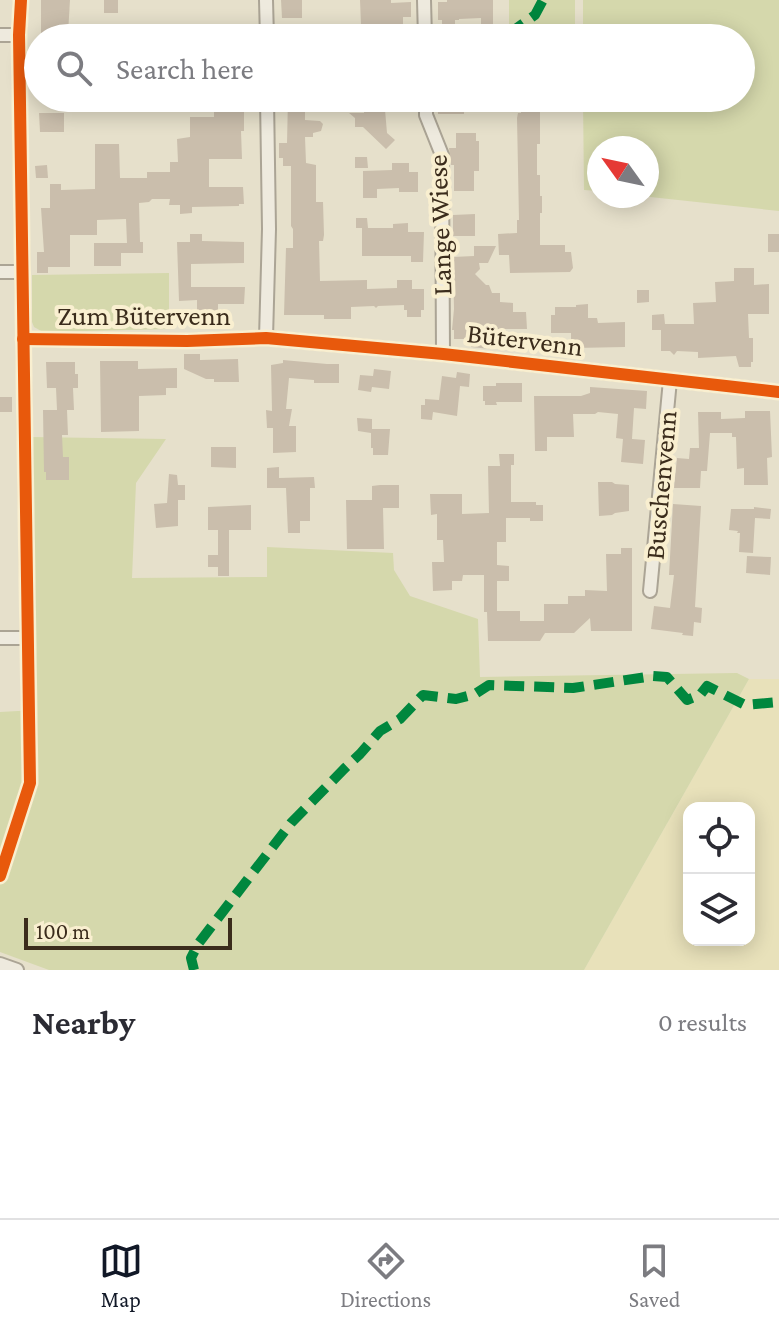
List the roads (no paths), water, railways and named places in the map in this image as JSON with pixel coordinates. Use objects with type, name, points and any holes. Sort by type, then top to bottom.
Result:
[{"type":"street","points":[[0,876],[30,783],[19,35],[21,0]]},
{"type":"street","points":[[266,0],[267,24]]},
{"type":"street","points":[[424,0],[425,24]]},
{"type":"street","points":[[0,35],[19,35]]},
{"type":"street","points":[[266,338],[269,229],[267,112]]},
{"type":"street","name":"Lange Wiese","points":[[426,112],[442,155],[443,354]]},
{"type":"street","points":[[0,272],[22,272]]},
{"type":"street","name":"Zum Bütervenn","points":[[23,339],[187,341],[266,338]]},
{"type":"street","name":"Bütervenn","points":[[266,338],[443,354],[779,392]]},
{"type":"street","name":"Buschenvenn","points":[[650,591],[670,380]]},
{"type":"street","points":[[0,638],[28,638]]},
{"type":"street","points":[[0,964],[17,970]]}]
